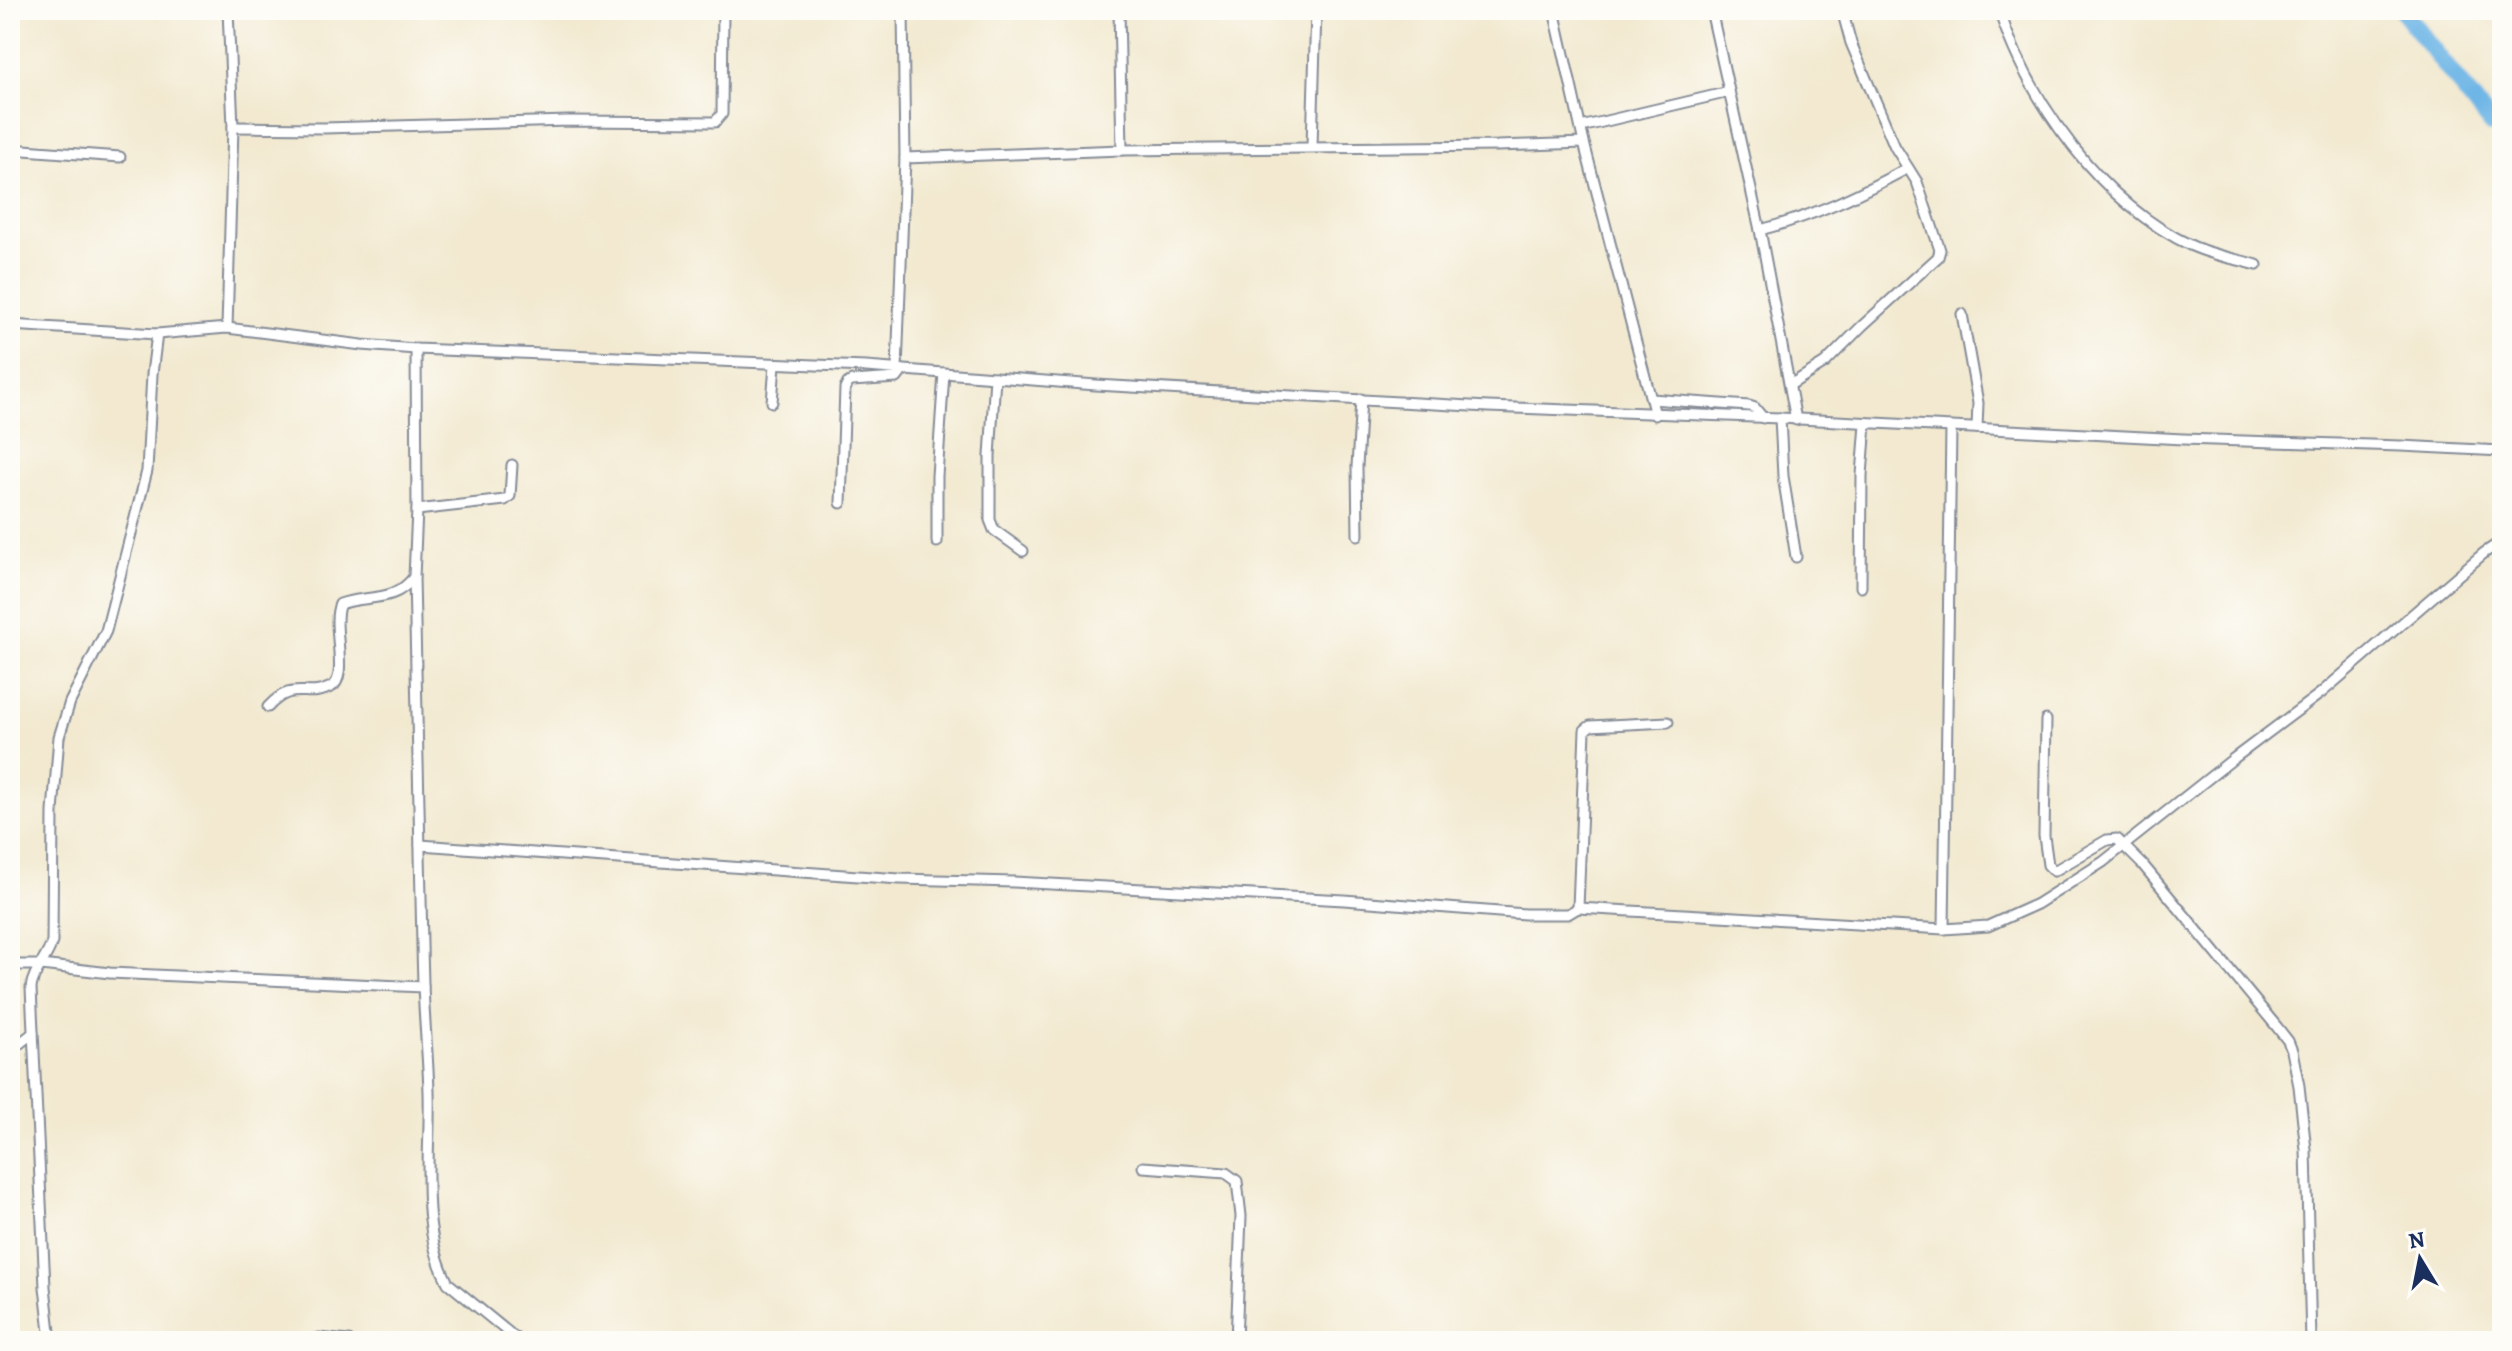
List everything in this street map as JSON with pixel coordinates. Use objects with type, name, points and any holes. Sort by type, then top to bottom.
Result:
[{"type":"street","points":[[227,328],[233,127],[228,10]]},
{"type":"street","points":[[233,127],[324,128],[569,121],[715,122],[722,114],[723,10]]},
{"type":"street","points":[[841,503],[845,389],[852,381],[897,378],[900,370],[905,158],[903,10]]},
{"type":"street","points":[[1119,10],[1122,150]]},
{"type":"street","points":[[1312,146],[1316,10]]},
{"type":"street","points":[[1554,10],[1584,143],[1655,415]]},
{"type":"street","points":[[1711,10],[1760,230],[1796,420]]},
{"type":"street","points":[[1790,385],[1825,363],[1938,257],[1940,250],[1917,182],[1895,147],[1861,67],[1842,10]]},
{"type":"street","points":[[1999,10],[2035,92],[2062,134],[2136,213],[2193,247],[2257,265]]},
{"type":"street","points":[[1581,127],[1729,92]]},
{"type":"street","points":[[905,158],[1122,150],[1584,143]]},
{"type":"street","points":[[10,149],[120,157]]},
{"type":"street","points":[[1760,230],[1796,221],[1844,202],[1908,168]]},
{"type":"street","points":[[1962,314],[1978,403],[1977,428]]},
{"type":"street","points":[[10,325],[157,334],[227,328],[416,349],[675,358],[900,370],[1096,385],[1655,415],[2502,451]]},
{"type":"street","points":[[51,1341],[45,1287],[32,977],[47,959],[52,942],[53,812],[59,737],[70,702],[106,631],[144,484],[157,334]]},
{"type":"street","points":[[416,349],[417,510],[414,577],[423,987],[429,1092],[429,1206],[441,1271],[448,1283],[519,1341]]},
{"type":"street","points":[[772,402],[775,365]]},
{"type":"street","points":[[937,542],[937,476],[944,373]]},
{"type":"street","points":[[995,377],[990,520],[994,530],[1023,551]]},
{"type":"street","points":[[1358,535],[1357,467],[1361,399]]},
{"type":"street","points":[[1651,399],[1749,406],[1763,418]]},
{"type":"street","points":[[1780,418],[1783,476],[1796,557]]},
{"type":"street","points":[[1861,587],[1862,475],[1866,424]]},
{"type":"street","points":[[1944,929],[1951,428]]},
{"type":"street","points":[[417,510],[505,500],[510,496],[512,465]]},
{"type":"street","points":[[420,845],[900,879],[1344,900],[1525,914],[1568,914],[1578,908],[1944,929],[1988,926],[2037,904],[2125,845],[2321,693],[2502,541]]},
{"type":"street","points":[[268,707],[279,695],[289,691],[320,690],[333,687],[338,681],[340,667],[335,614],[340,604],[354,599],[377,599],[404,590],[414,577]]},
{"type":"street","points":[[2046,720],[2044,836],[2048,865],[2054,871],[2107,840],[2117,839],[2288,1041],[2299,1086],[2306,1150],[2311,1341]]},
{"type":"street","points":[[1578,908],[1585,730],[1590,726],[1668,722]]},
{"type":"street","points":[[10,965],[41,965],[110,973],[423,987]]},
{"type":"street","points":[[10,1051],[33,1033]]},
{"type":"street","points":[[1143,1167],[1226,1173],[1237,1181],[1241,1216],[1236,1341]]},
{"type":"street","points":[[312,1341],[319,1338],[349,1341]]},
{"type":"waterway","points":[[2402,10],[2491,124],[2502,128]]}]
